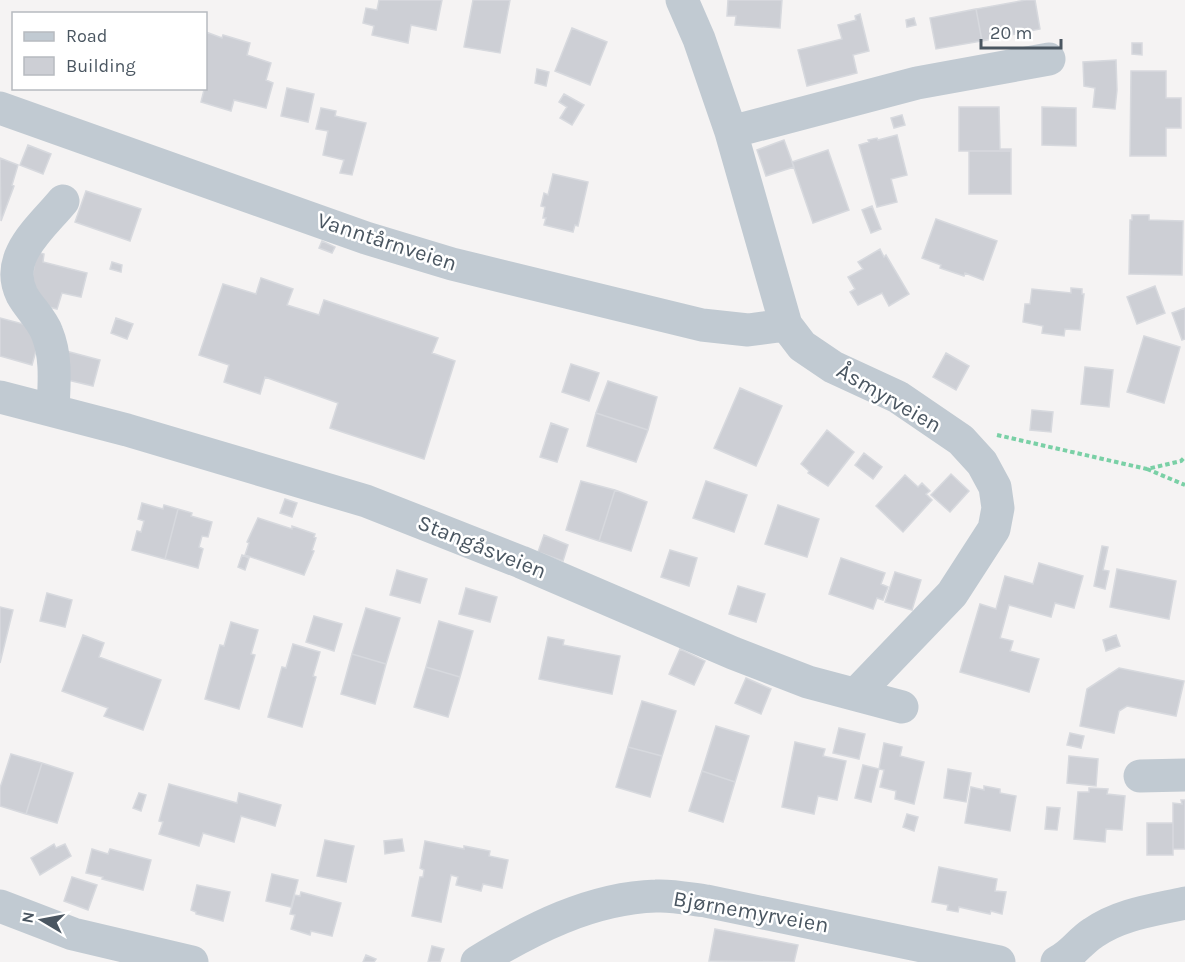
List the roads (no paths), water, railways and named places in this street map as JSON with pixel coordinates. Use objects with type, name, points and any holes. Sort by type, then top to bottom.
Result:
[{"type":"street","name":"Åsmyrveien","points":[[682,0],[699,39],[731,132],[786,326],[802,346],[833,367],[897,397],[961,440],[982,463],[995,487],[998,508],[994,529],[952,594],[856,694]]},
{"type":"street","points":[[731,132],[917,83],[1049,59]]},
{"type":"street","name":"Vanntårnveien","points":[[0,108],[366,238],[452,264],[702,325],[748,330],[786,326]]},
{"type":"street","points":[[53,410],[54,364],[49,338],[21,293],[16,271],[22,250],[63,201]]},
{"type":"street","name":"Stangåsveien","points":[[0,397],[260,468],[366,501],[521,562],[733,653],[808,682],[902,707]]},
{"type":"street","points":[[1140,776],[1185,775]]},
{"type":"street","name":"Bjørnemyrveien","points":[[477,962],[559,917],[630,897],[659,895],[706,901],[999,962]]},
{"type":"street","points":[[1057,962],[1066,958],[1090,934],[1106,925],[1131,915],[1185,903]]},
{"type":"street","points":[[0,906],[73,934],[192,962]]}]
